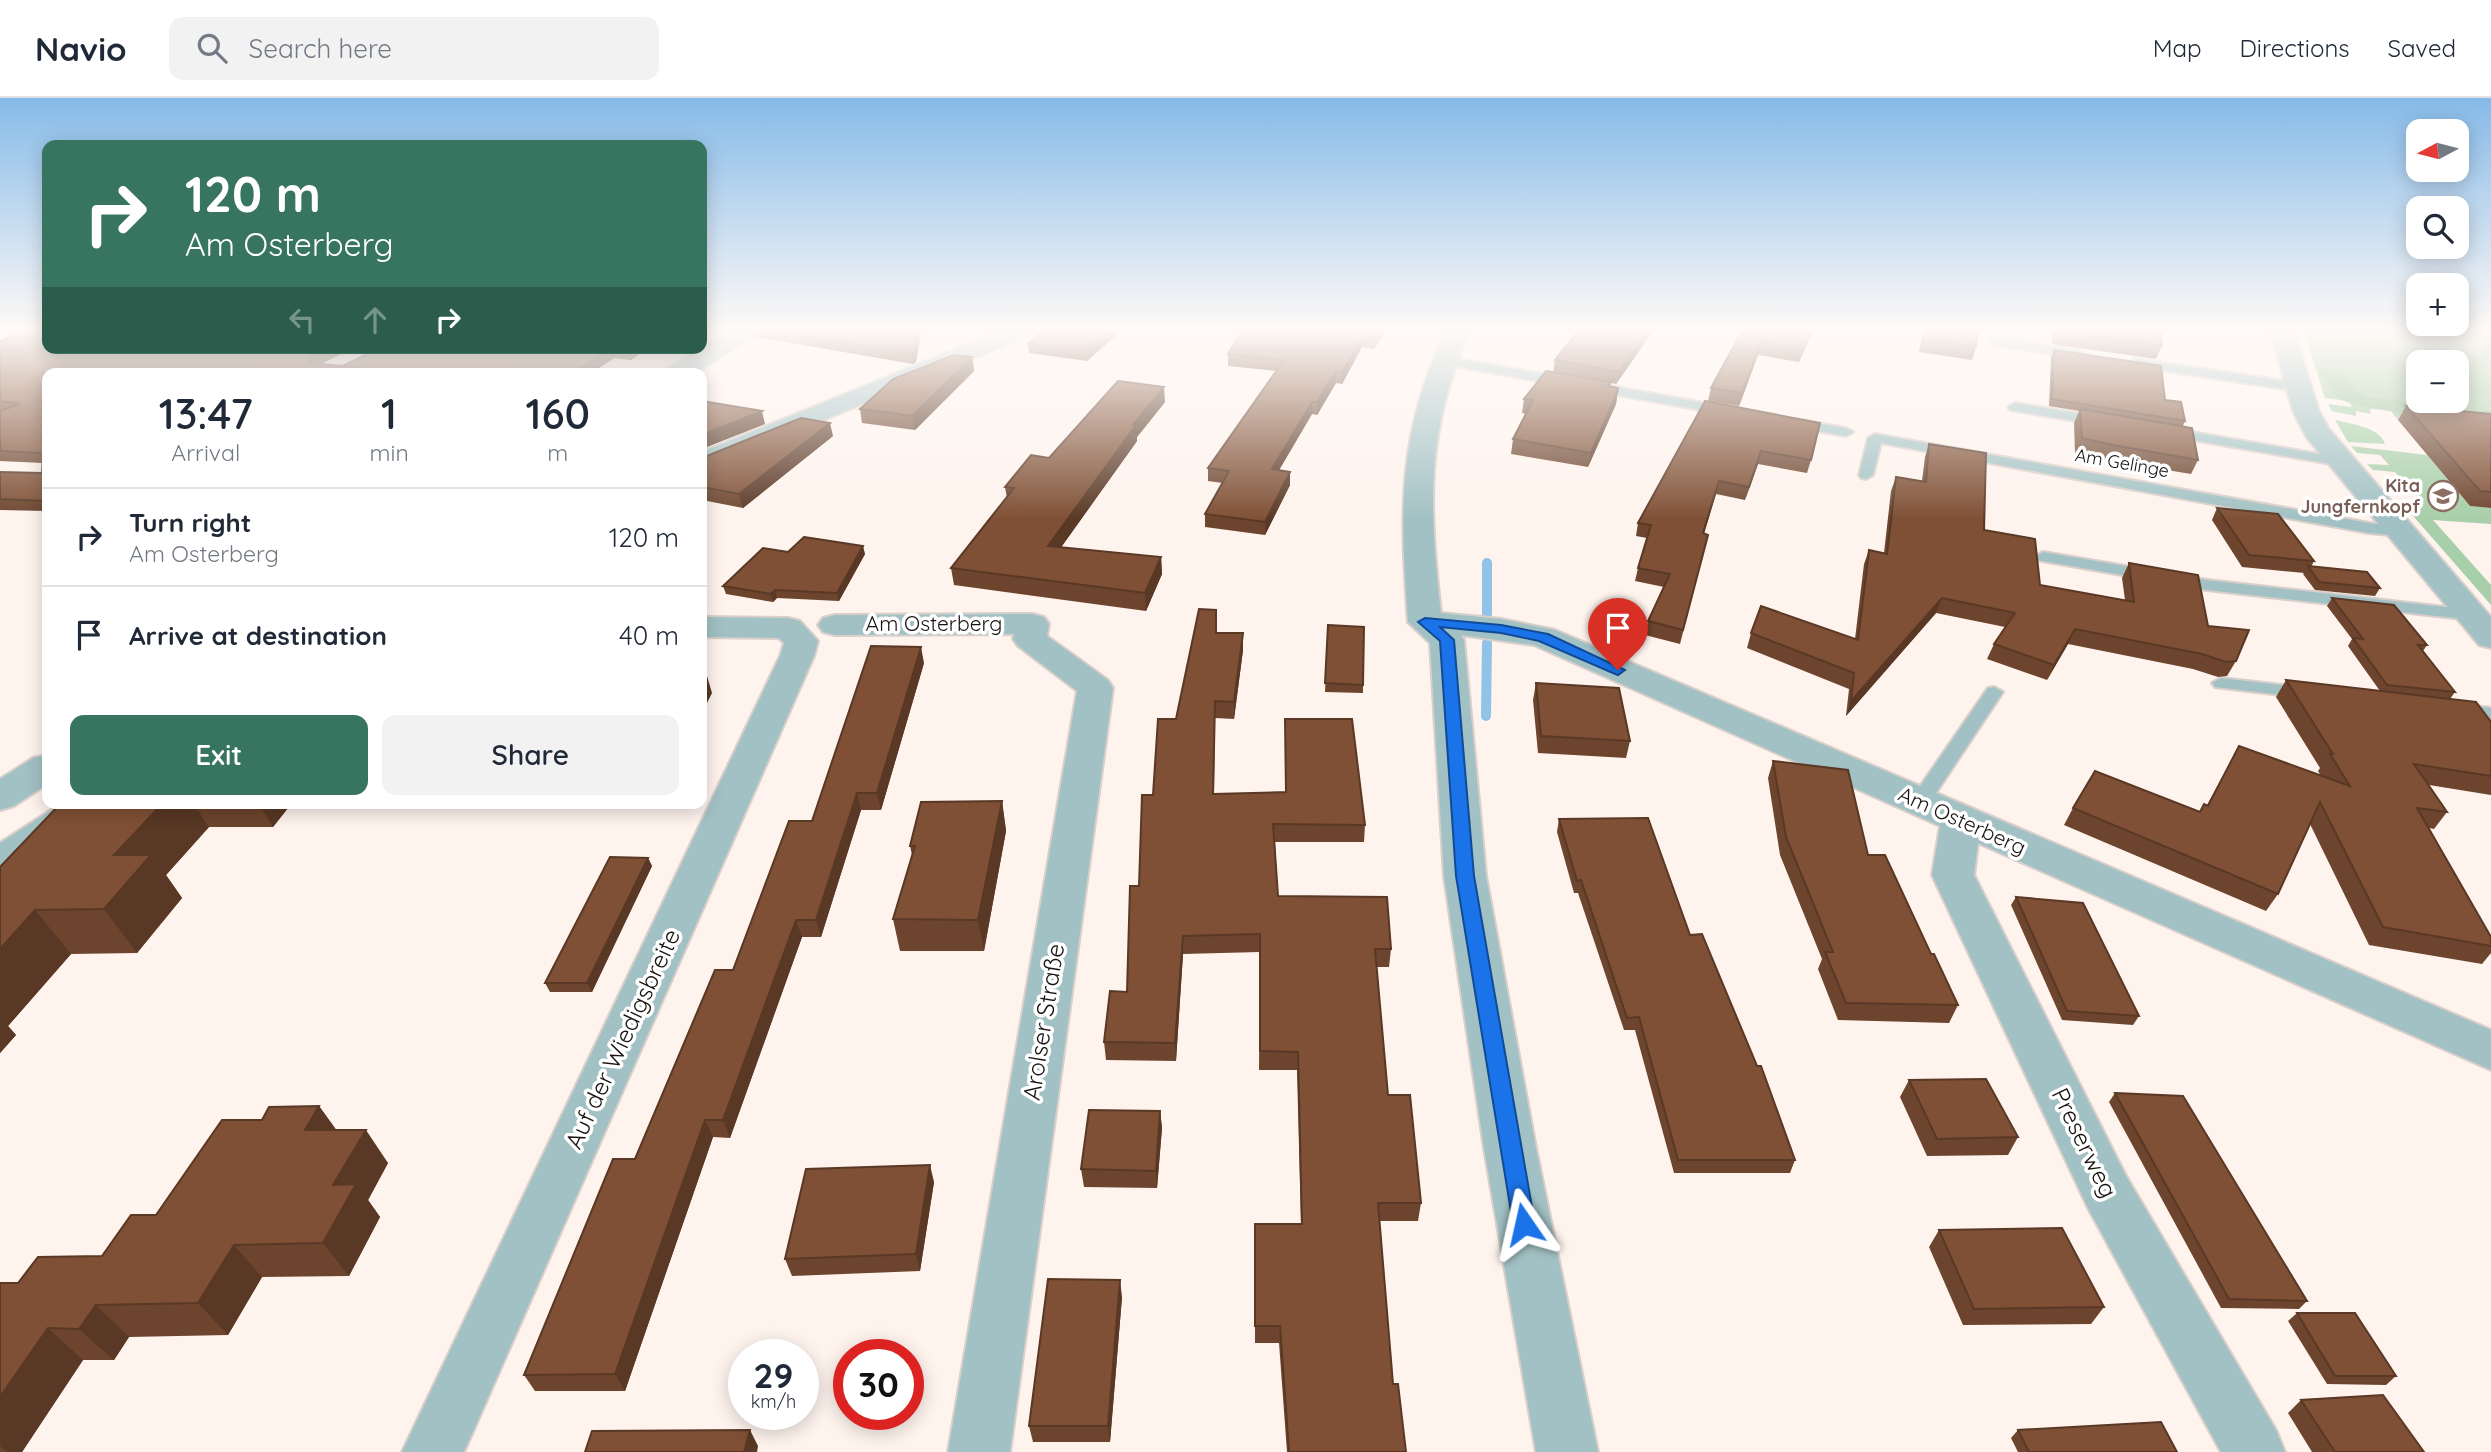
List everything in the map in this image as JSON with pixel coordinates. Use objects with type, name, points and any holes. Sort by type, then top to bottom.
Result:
[{"type":"street","points":[[707,461],[868,394]]},
{"type":"street","points":[[1433,394],[1422,434],[1417,482],[1416,528],[1425,622],[1447,640],[1465,876],[1510,1148],[1567,1452]]},
{"type":"street","points":[[2301,394],[2317,432],[2481,626]]},
{"type":"street","name":"Am Osterberg","points":[[1425,622],[1501,629],[1543,637],[2491,1051]]},
{"type":"street","name":"Am Osterberg","points":[[835,625],[1032,624]]},
{"type":"street","name":"Arolser Straße","points":[[979,1452],[1095,688],[1030,639],[1032,624]]},
{"type":"street","name":"Auf der Wiedigsbreite","points":[[433,1452],[797,656],[801,640],[788,628],[707,627]]},
{"type":"street","points":[[0,797],[42,770]]},
{"type":"street","points":[[0,863],[81,809]]},
{"type":"street","name":"Preserweg","points":[[1940,812],[1953,875],[2108,1192],[2254,1452]]},
{"type":"lane","points":[[1631,394],[1735,413]]},
{"type":"lane","points":[[2015,407],[2110,423]]},
{"type":"lane","points":[[1777,420],[1846,432]]},
{"type":"lane","points":[[2151,430],[2343,462]]},
{"type":"lane","name":"Am Gelinge","points":[[1866,475],[1875,438],[2369,528],[2401,531]]},
{"type":"lane","points":[[2043,557],[2219,587],[2481,626]]},
{"type":"lane","points":[[2221,682],[2329,695]]},
{"type":"lane","points":[[1940,812],[1994,692]]},
{"type":"lane","points":[[2437,708],[2491,714]]},
{"type":"green space","points":[[2324,394],[2406,394],[2406,413],[2469,413],[2469,394],[2491,394],[2491,429],[2398,420],[2390,410],[2370,409],[2371,414],[2356,411],[2356,416],[2332,411],[2328,404],[2352,407],[2349,401],[2325,398]]},
{"type":"green space","points":[[2335,394],[2363,394],[2370,398],[2406,402],[2406,412],[2364,407],[2347,402]]},
{"type":"green space","points":[[2491,411],[2491,421],[2410,413]]},
{"type":"green space","points":[[2335,420],[2371,430],[2382,438],[2385,444],[2348,442]]},
{"type":"green space","points":[[2351,446],[2427,455],[2470,506],[2491,508],[2491,524],[2433,520],[2491,585],[2491,605],[2401,502],[2424,504],[2413,492],[2390,489],[2384,483],[2407,485],[2395,472],[2373,470],[2367,464],[2389,465],[2380,455],[2357,453]]},
{"type":"building","points":[[0,394],[42,394],[42,454],[0,451],[0,411],[20,404],[0,401]]},
{"type":"building","points":[[876,394],[934,394],[912,416],[860,409]]},
{"type":"building","points":[[1106,394],[1158,394],[1133,425],[1136,425],[1048,546],[1161,557],[1145,593],[951,568],[1014,488],[1005,487],[1031,455],[1049,458]]},
{"type":"building","points":[[1260,394],[1322,394],[1317,402],[1312,402],[1272,469],[1290,472],[1265,522],[1205,514],[1229,471],[1208,468]]},
{"type":"building","points":[[1528,394],[1616,394],[1591,453],[1513,439],[1533,400],[1524,399]]},
{"type":"building","points":[[2052,394],[2164,394],[2165,400],[2181,402],[2185,421],[2052,399]]},
{"type":"building","points":[[1705,401],[1820,423],[1811,460],[1761,451],[1749,487],[1719,481],[1703,533],[1708,535],[1683,630],[1648,621],[1670,574],[1638,568],[1651,525],[1638,523]]},
{"type":"building","points":[[707,402],[762,411],[707,433]]},
{"type":"building","points":[[2080,409],[2192,428],[2198,460],[2082,438]]},
{"type":"building","points":[[2412,413],[2491,414],[2491,492],[2480,491]]},
{"type":"building","points":[[801,418],[830,423],[739,494],[707,488],[707,456]]},
{"type":"building","points":[[1929,444],[1986,453],[1984,530],[2035,539],[2040,585],[2134,602],[2129,563],[2198,575],[2208,626],[2249,630],[2236,661],[2226,662],[2202,654],[2075,629],[2054,665],[1994,644],[2015,613],[1942,598],[1851,701],[1854,673],[1751,633],[1761,606],[1858,640],[1869,550],[1887,554],[1896,477],[1926,482]]},
{"type":"building","points":[[0,472],[42,473],[42,501],[0,499]]},
{"type":"building","points":[[2217,508],[2278,514],[2314,561],[2249,555]]},
{"type":"building","points":[[804,537],[863,546],[837,593],[775,590],[771,594],[723,586],[763,548],[788,552]]},
{"type":"building","points":[[2308,566],[2367,572],[2380,588],[2319,582]]},
{"type":"building","points":[[2332,598],[2394,605],[2427,645],[2418,645],[2455,692],[2387,685],[2353,638],[2363,639]]},
{"type":"building","points":[[1199,609],[1216,610],[1216,633],[1243,633],[1234,702],[1215,701],[1213,794],[1286,792],[1285,719],[1352,719],[1365,825],[1273,824],[1278,896],[1387,897],[1391,949],[1375,949],[1388,1095],[1410,1095],[1421,1203],[1378,1203],[1393,1384],[1398,1384],[1406,1452],[1289,1452],[1280,1326],[1255,1326],[1255,1224],[1302,1224],[1298,1052],[1260,1051],[1260,934],[1183,936],[1175,1043],[1104,1042],[1110,991],[1127,992],[1130,886],[1139,886],[1142,795],[1153,795],[1158,719],[1176,719]]},
{"type":"building","points":[[1328,625],[1364,627],[1363,685],[1325,683]]},
{"type":"building","points":[[871,646],[921,647],[877,793],[857,793],[816,920],[796,920],[723,1120],[705,1120],[615,1374],[524,1375],[613,1159],[635,1159],[715,970],[733,970],[789,821],[812,821]]},
{"type":"building","points":[[2286,680],[2476,702],[2491,722],[2491,776],[2414,764],[2447,812],[2417,808],[2491,937],[2491,946],[2383,927],[2320,802],[2278,894],[2073,808],[2095,771],[2200,812],[2204,804],[2208,806],[2239,746],[2350,786]]},
{"type":"building","points":[[1536,683],[1619,688],[1630,741],[1541,736]]},
{"type":"building","points":[[1773,761],[1848,770],[1868,855],[1885,855],[1958,1005],[1846,1003],[1825,952],[1833,952],[1786,837]]},
{"type":"building","points":[[1002,801],[978,920],[893,919],[915,846],[910,846],[921,802]]},
{"type":"building","points":[[55,809],[157,809],[114,855],[151,855],[104,909],[35,910],[0,949],[0,867]]},
{"type":"building","points":[[1648,818],[1690,935],[1702,934],[1757,1066],[1761,1066],[1795,1160],[1678,1160],[1639,1017],[1627,1018],[1581,880],[1577,881],[1559,819]]},
{"type":"building","points":[[610,857],[648,858],[587,983],[545,983]]},
{"type":"building","points":[[2016,897],[2083,903],[2139,1016],[2067,1011]]},
{"type":"building","points":[[1986,1079],[2018,1137],[1937,1139],[1909,1080]]},
{"type":"building","points":[[2115,1093],[2183,1096],[2307,1301],[2229,1299]]},
{"type":"building","points":[[319,1106],[305,1130],[366,1130],[333,1185],[356,1184],[323,1243],[234,1245],[198,1303],[96,1305],[79,1329],[48,1328],[0,1397],[0,1283],[18,1283],[38,1257],[102,1256],[131,1215],[156,1215],[222,1120],[262,1120],[269,1107]]},
{"type":"building","points":[[1089,1110],[1160,1111],[1156,1171],[1081,1169]]},
{"type":"building","points":[[930,1165],[916,1254],[785,1259],[806,1169]]},
{"type":"building","points":[[2062,1228],[2104,1307],[1974,1309],[1939,1230]]},
{"type":"building","points":[[1048,1279],[1120,1280],[1108,1426],[1029,1426]]},
{"type":"building","points":[[2297,1313],[2355,1313],[2396,1376],[2335,1376]]},
{"type":"building","points":[[2383,1395],[2424,1452],[2335,1452],[2301,1400]]},
{"type":"building","points":[[2161,1422],[2177,1452],[2029,1452],[2018,1430]]},
{"type":"building","points":[[750,1430],[744,1452],[585,1452],[592,1431]]},
{"type":"waterway","points":[[1487,563],[1487,614]]},
{"type":"waterway","points":[[1486,716],[1487,643]]},
{"type":"place","name":"Kita Jungfernkopf","points":[[2443,496]]},
{"type":"route","points":[[1524,1224],[1465,876],[1447,640],[1425,622],[1501,629],[1543,637],[1618,670]]}]
